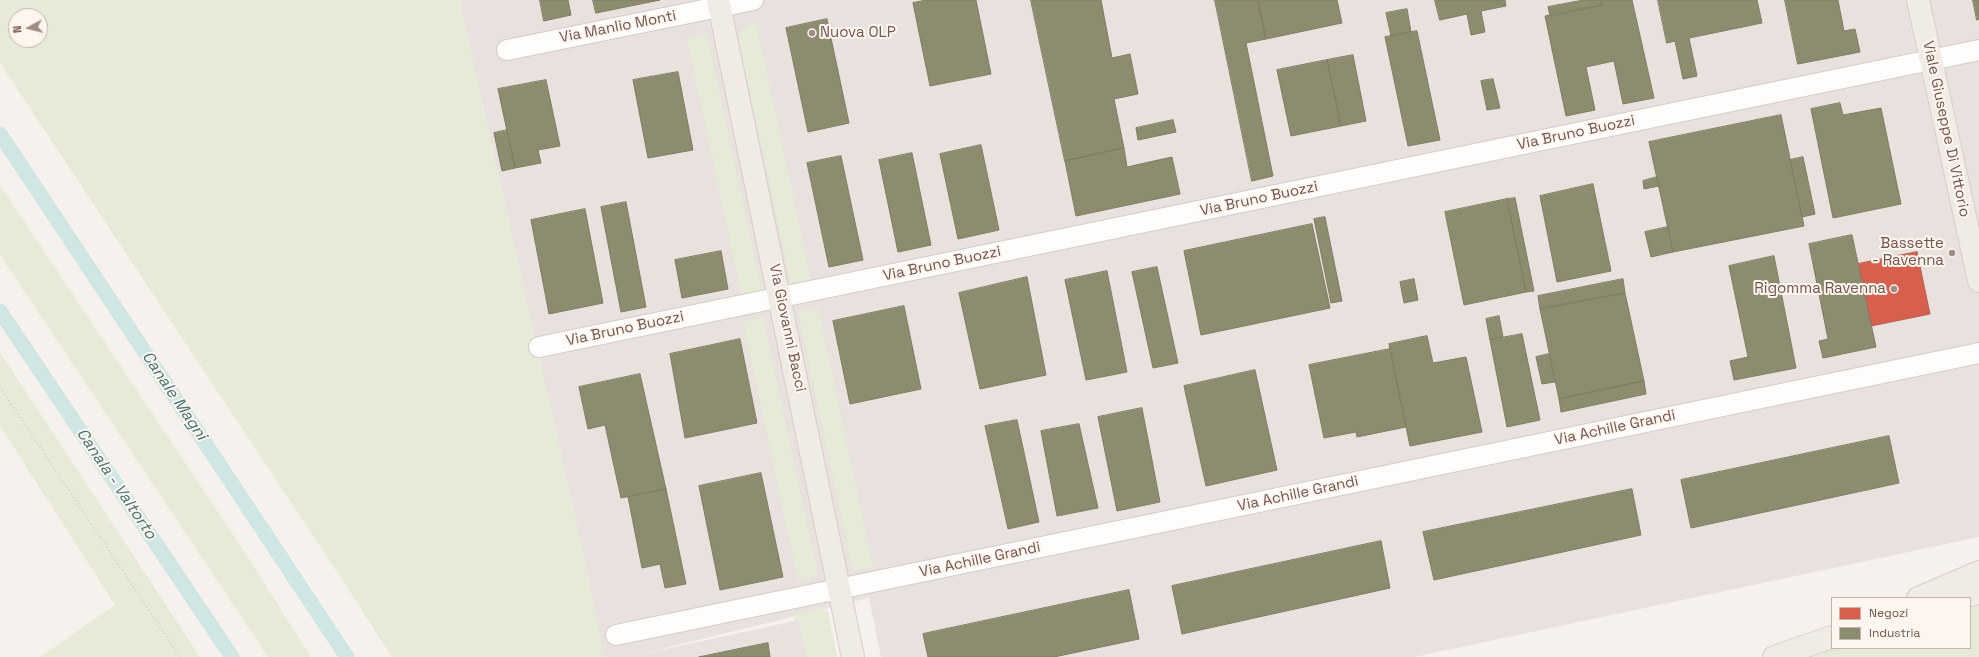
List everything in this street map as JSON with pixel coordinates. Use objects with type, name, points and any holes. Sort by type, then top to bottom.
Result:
[{"type":"main road","name":"Viale Giuseppe Di Vittorio","points":[[1918,0],[1979,281]]},
{"type":"main road","name":"Via Giovanni Bacci","points":[[719,3],[853,657]]},
{"type":"main road","points":[[1920,597],[1979,572]]},
{"type":"main road","points":[[1963,597],[1979,593]]},
{"type":"main road","points":[[1774,657],[1831,637]]},
{"type":"street","name":"Via Manlio Monti","points":[[507,50],[719,3],[753,0]]},
{"type":"street","name":"Via Bruno Buozzi","points":[[539,347],[1979,50]]},
{"type":"street","name":"Via Achille Grandi","points":[[616,635],[1979,353]]},
{"type":"path","points":[[0,387],[180,657]]},
{"type":"shaded area","points":[[459,0],[1979,0],[1979,537],[1414,657],[881,657],[869,598],[633,656],[799,620],[807,657],[604,657],[583,553]]},
{"type":"green space","points":[[0,0],[459,0],[583,553],[604,657],[392,657],[0,63]]},
{"type":"green space","points":[[756,22],[811,281],[791,285],[738,33]]},
{"type":"green space","points":[[707,34],[762,293],[742,297],[687,38]]},
{"type":"green space","points":[[0,185],[240,545],[311,657],[268,657],[0,255]]},
{"type":"green space","points":[[818,308],[873,567],[853,571],[798,312]]},
{"type":"green space","points":[[763,317],[818,576],[798,580],[743,321]]},
{"type":"green space","points":[[0,352],[200,657],[40,657],[115,605],[0,426]]},
{"type":"green space","points":[[1979,603],[1979,657],[1808,657],[1831,649],[1971,649],[1971,605]]},
{"type":"green space","points":[[820,609],[828,612],[837,657],[807,657],[799,620],[794,621],[794,615]]},
{"type":"building: Negozi","name":"Rigomma Ravenna","points":[[1917,252],[1930,314],[1871,326],[1858,264]]},
{"type":"building: Industria","points":[[540,0],[568,0],[571,15],[544,21]]},
{"type":"building: Industria","points":[[593,0],[660,0],[596,13]]},
{"type":"building: Industria","points":[[927,0],[976,0],[991,74],[930,86],[913,3]]},
{"type":"building: Industria","points":[[1031,0],[1101,0],[1112,58],[1130,54],[1138,94],[1114,99],[1124,148],[1065,161]]},
{"type":"building: Industria","points":[[1215,0],[1258,0],[1266,39],[1246,43],[1273,176],[1252,181]]},
{"type":"building: Industria","points":[[1258,0],[1337,0],[1342,23],[1266,39]]},
{"type":"building: Industria","points":[[1435,0],[1505,0],[1506,6],[1481,11],[1485,32],[1471,35],[1467,14],[1440,20]]},
{"type":"building: Industria","points":[[1584,0],[1601,0],[1602,5],[1550,16],[1548,7]]},
{"type":"building: Industria","points":[[1601,0],[1632,0],[1654,98],[1623,104],[1614,61],[1586,67],[1595,110],[1566,116],[1545,16],[1602,5]]},
{"type":"building: Industria","points":[[1658,0],[1757,0],[1762,23],[1689,38],[1697,76],[1683,79],[1675,41],[1667,43]]},
{"type":"building: Industria","points":[[1785,0],[1838,0],[1844,31],[1855,29],[1860,52],[1798,64]]},
{"type":"building: Industria","points":[[1973,0],[1979,0],[1979,19],[1977,20]]},
{"type":"building: Industria","points":[[1407,9],[1411,32],[1391,36],[1386,13]]},
{"type":"building: Industria","points":[[827,19],[849,123],[808,132],[786,28]]},
{"type":"building: Industria","points":[[1417,31],[1440,140],[1408,146],[1385,37]]},
{"type":"building: Industria","points":[[1353,55],[1366,121],[1341,126],[1327,60]]},
{"type":"building: Industria","points":[[1327,60],[1341,126],[1291,136],[1277,70]]},
{"type":"building: Industria","points":[[678,72],[693,150],[648,158],[633,80]]},
{"type":"building: Industria","points":[[1493,79],[1500,108],[1487,110],[1481,81]]},
{"type":"building: Industria","points":[[546,80],[560,146],[538,150],[541,163],[515,168],[498,89]]},
{"type":"building: Industria","points":[[1840,103],[1843,115],[1881,108],[1901,204],[1833,218],[1811,109]]},
{"type":"building: Industria","points":[[1781,115],[1804,226],[1673,252],[1649,142]]},
{"type":"building: Industria","points":[[1173,120],[1176,132],[1138,140],[1136,128]]},
{"type":"building: Industria","points":[[507,130],[515,168],[502,171],[494,133]]},
{"type":"building: Industria","points":[[981,145],[999,230],[958,239],[940,154]]},
{"type":"building: Industria","points":[[1124,148],[1127,167],[1172,157],[1180,194],[1076,216],[1065,161]]},
{"type":"building: Industria","points":[[912,153],[931,245],[898,252],[879,160]]},
{"type":"building: Industria","points":[[841,156],[863,260],[829,267],[807,163]]},
{"type":"building: Industria","points":[[1803,157],[1815,214],[1802,217],[1790,160]]},
{"type":"building: Industria","points":[[1657,177],[1659,186],[1644,189],[1643,181]]},
{"type":"building: Industria","points":[[1593,184],[1611,271],[1557,282],[1540,196]]},
{"type":"building: Industria","points":[[1515,198],[1534,291],[1526,292],[1507,199]]},
{"type":"building: Industria","points":[[1507,199],[1526,292],[1464,305],[1445,212]]},
{"type":"building: Industria","points":[[626,202],[646,307],[621,312],[601,207]]},
{"type":"building: Industria","points":[[585,209],[603,303],[549,314],[531,220]]},
{"type":"building: Industria","points":[[1325,217],[1342,301],[1331,303],[1314,219]]},
{"type":"building: Industria","points":[[1312,224],[1330,308],[1201,335],[1184,251]]},
{"type":"building: Industria","points":[[1668,227],[1673,252],[1651,257],[1645,232]]},
{"type":"building: Industria","points":[[1852,235],[1876,347],[1823,358],[1819,341],[1828,339],[1809,244]]},
{"type":"building: Industria","points":[[721,251],[728,289],[682,298],[675,260]]},
{"type":"building: Industria","points":[[1774,256],[1796,368],[1734,380],[1730,361],[1748,357],[1729,266]]},
{"type":"building: Industria","points":[[1157,267],[1178,363],[1153,368],[1132,272]]},
{"type":"building: Industria","points":[[1107,271],[1127,372],[1086,380],[1065,280]]},
{"type":"building: Industria","points":[[1027,277],[1046,375],[980,389],[959,293]]},
{"type":"building: Industria","points":[[1414,279],[1418,300],[1404,303],[1400,282]]},
{"type":"building: Industria","points":[[1623,279],[1625,293],[1540,309],[1538,296]]},
{"type":"building: Industria","points":[[1625,293],[1644,381],[1559,399],[1540,309]]},
{"type":"building: Industria","points":[[904,306],[921,389],[850,404],[833,321]]},
{"type":"building: Industria","points":[[1499,316],[1503,337],[1490,340],[1486,319]]},
{"type":"building: Industria","points":[[1522,334],[1540,420],[1507,427],[1490,340]]},
{"type":"building: Industria","points":[[1427,336],[1433,363],[1466,357],[1482,432],[1410,446],[1389,344]]},
{"type":"building: Industria","points":[[740,339],[757,423],[685,438],[670,354]]},
{"type":"building: Industria","points":[[1390,349],[1406,427],[1357,437],[1356,432],[1324,438],[1309,365]]},
{"type":"building: Industria","points":[[1549,354],[1555,382],[1542,384],[1536,357]]},
{"type":"building: Industria","points":[[1255,370],[1277,470],[1206,486],[1184,386]]},
{"type":"building: Industria","points":[[640,374],[666,489],[621,498],[605,425],[588,429],[579,387]]},
{"type":"building: Industria","points":[[1644,381],[1646,394],[1561,412],[1559,399]]},
{"type":"building: Industria","points":[[1142,408],[1160,502],[1117,511],[1098,417]]},
{"type":"building: Industria","points":[[1017,420],[1039,522],[1008,529],[985,426]]},
{"type":"building: Industria","points":[[1079,424],[1098,508],[1057,516],[1041,431]]},
{"type":"building: Industria","points":[[1889,436],[1899,483],[1691,528],[1681,480]]},
{"type":"building: Industria","points":[[761,473],[783,577],[720,590],[699,486]]},
{"type":"building: Industria","points":[[666,489],[686,584],[665,588],[660,564],[642,568],[628,497]]},
{"type":"building: Industria","points":[[1632,489],[1641,535],[1434,580],[1423,532]]},
{"type":"building: Industria","points":[[1381,541],[1390,588],[1182,634],[1172,586]]},
{"type":"building: Industria","points":[[1129,590],[1139,639],[1054,657],[928,657],[923,634]]},
{"type":"building: Industria","points":[[768,643],[770,657],[699,657]]},
{"type":"waterway","name":"Canale Magni","points":[[0,134],[347,657]]},
{"type":"waterway","name":"Canala - Valtorto","points":[[0,311],[232,657]]},
{"type":"place","name":"Nuova OLP","points":[[812,33]]},
{"type":"place","name":"Bassette - Ravenna","points":[[1952,253]]},
{"type":"place","name":"Rigomma Ravenna","points":[[1894,289]]}]
